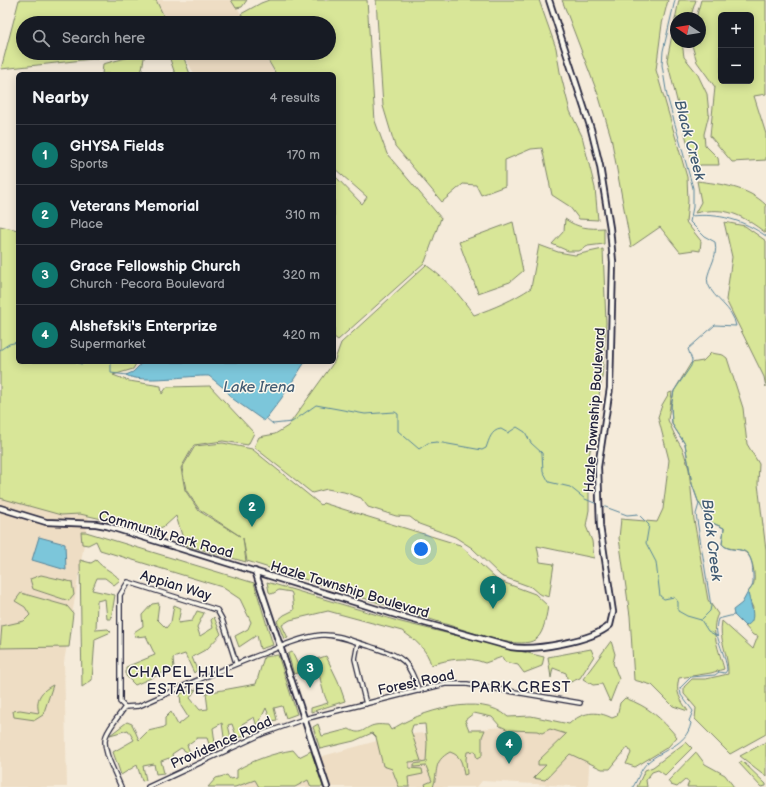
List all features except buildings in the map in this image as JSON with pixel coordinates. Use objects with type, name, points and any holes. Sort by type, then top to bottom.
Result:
[{"type":"street","name":"Hazle Township Boulevard","points":[[255,571],[403,617],[517,648],[552,646],[596,634],[610,625],[613,612],[600,526],[598,462],[607,419],[610,388],[613,262],[610,228],[600,166],[591,129],[549,0]]},
{"type":"street","name":"Community Park Road","points":[[0,508],[46,522],[96,524],[107,526],[255,571]]},
{"type":"street","points":[[255,571],[279,647],[327,787]]},
{"type":"street","name":"Appian Way","points":[[125,706],[120,702],[120,595],[128,582],[217,610],[222,619],[236,663]]},
{"type":"street","points":[[121,787],[106,750],[105,742],[125,706],[139,706],[236,663],[279,647],[322,635],[335,636],[358,643],[404,660],[411,670],[419,692]]},
{"type":"street","points":[[358,643],[355,659],[366,704]]},
{"type":"street","name":"Forest Road","points":[[304,719],[419,692],[445,684],[458,683],[580,703]]},
{"type":"street","name":"Providence Road","points":[[148,787],[262,734],[304,719]]},
{"type":"shaded area","points":[[154,0],[233,0],[242,16],[162,16]]},
{"type":"shaded area","points":[[187,60],[267,60],[274,72],[193,72]]},
{"type":"shaded area","points":[[0,483],[90,509],[64,662],[67,787],[0,787]]},
{"type":"shaded area","points":[[546,724],[591,726],[588,787],[482,781],[477,787],[232,787],[273,770],[398,735]]},
{"type":"green space","points":[[19,0],[156,0],[164,16],[16,16],[16,60],[84,60],[1,69]]},
{"type":"green space","points":[[231,0],[247,0],[242,7],[236,8]]},
{"type":"green space","points":[[269,0],[367,0],[375,121],[387,154],[441,218],[425,262],[338,340],[336,338],[336,177],[362,204],[367,197],[336,170],[336,72],[275,72],[268,60],[336,60],[336,16],[242,16],[241,14]]},
{"type":"green space","points":[[376,0],[539,0],[556,48],[560,72],[570,111],[582,136],[595,188],[598,220],[579,219],[569,206],[552,195],[542,148],[531,149],[505,160],[505,186],[481,195],[476,185],[463,184],[442,202],[395,146],[383,106]]},
{"type":"green space","points":[[562,0],[668,0],[662,24],[656,70],[687,177],[688,201],[686,222],[701,241],[700,251],[694,250],[680,252],[660,227],[631,247],[611,137],[599,97]]},
{"type":"green space","points":[[679,0],[696,0],[692,12],[677,12]]},
{"type":"green space","points":[[701,0],[766,0],[766,94],[754,96],[766,134],[766,160],[732,162],[710,136],[715,87],[697,62],[693,48],[706,48],[706,12],[698,12]]},
{"type":"green space","points":[[670,45],[670,48],[683,48],[684,57],[697,73],[707,94],[709,114],[704,134],[705,145],[718,158],[719,165],[700,165],[695,174],[667,60]]},
{"type":"green space","points":[[118,60],[144,60],[141,72],[102,72],[103,64]]},
{"type":"green space","points":[[170,60],[185,60],[189,72],[174,72]]},
{"type":"green space","points":[[697,181],[734,187],[759,199],[766,205],[766,233],[749,221],[733,214],[716,211],[695,213],[701,202]]},
{"type":"green space","points":[[565,219],[584,227],[604,228],[604,244],[588,246],[579,251],[568,251],[552,244],[564,231]]},
{"type":"green space","points":[[513,222],[523,271],[510,282],[478,293],[459,242]]},
{"type":"green space","points":[[724,222],[745,226],[766,241],[766,387],[764,377],[726,300],[732,257]]},
{"type":"green space","points":[[0,226],[16,230],[16,364],[136,364],[133,369],[113,375],[129,381],[161,386],[162,394],[167,387],[210,386],[254,433],[248,445],[223,441],[194,445],[181,468],[185,490],[199,511],[240,536],[199,509],[186,490],[182,468],[195,446],[223,443],[252,449],[321,505],[323,503],[460,545],[497,580],[535,594],[548,606],[546,619],[540,635],[535,640],[521,643],[499,641],[247,561],[243,538],[246,562],[185,545],[176,516],[165,526],[157,529],[141,528],[80,514],[61,515],[0,498]]},
{"type":"green space","points":[[539,245],[558,252],[575,255],[603,249],[606,323],[602,377],[589,457],[589,510],[586,526],[592,541],[594,558],[537,546],[540,562],[554,564],[549,597],[539,594],[531,587],[501,576],[472,548],[455,537],[419,524],[410,517],[396,516],[368,507],[361,498],[344,492],[327,489],[312,493],[254,447],[259,437],[275,434],[288,426],[333,364],[336,364],[336,357],[341,343],[426,265],[452,288],[474,315],[489,310],[531,288]]},
{"type":"green space","points":[[711,353],[723,355],[727,358],[743,408],[747,444],[759,464],[758,484],[766,550],[766,734],[730,754],[695,719],[696,708],[684,694],[684,687],[692,679],[706,679],[728,674],[727,660],[721,634],[722,621],[753,649],[758,636],[753,635],[745,626],[747,626],[753,608],[748,595],[754,582],[754,572],[750,557],[745,552],[728,548],[722,544],[724,528],[710,522],[698,501],[692,484],[685,444],[672,424],[671,406],[674,391],[691,363],[703,361]]},
{"type":"green space","points":[[672,392],[668,420],[683,450],[689,469],[694,520],[708,600],[718,614],[715,634],[724,669],[711,673],[679,678],[679,696],[688,711],[673,706],[652,685],[634,680],[630,616],[619,538],[621,519],[657,522],[663,509],[669,460],[658,417],[662,405],[669,393]]},
{"type":"green space","points":[[81,532],[86,532],[254,583],[273,645],[260,649],[257,635],[239,647],[235,636],[248,629],[251,622],[240,599],[222,587],[100,550],[96,541],[88,545],[82,544]]},
{"type":"green space","points":[[80,560],[91,563],[96,560],[120,580],[114,585],[105,578],[97,578],[92,590],[115,595],[111,619],[107,619],[105,599],[97,601],[96,630],[108,629],[111,632],[95,639],[92,680],[82,687]]},
{"type":"green space","points":[[41,575],[72,582],[74,595],[69,601],[33,589],[30,579]]},
{"type":"green space","points":[[267,582],[401,622],[544,657],[542,666],[524,673],[518,665],[505,662],[502,657],[485,663],[458,659],[431,665],[424,650],[416,641],[402,631],[328,611],[290,620],[282,625],[288,638],[284,639],[277,621],[284,615],[294,610],[292,594],[291,592],[279,590],[272,594],[269,592]]},
{"type":"green space","points":[[21,593],[67,606],[73,613],[69,647],[0,648],[2,626],[24,621],[30,615],[25,607],[15,601]]},
{"type":"green space","points":[[159,603],[157,619],[166,628],[171,622],[174,605],[181,608],[178,623],[192,621],[197,611],[204,613],[197,627],[200,636],[213,628],[211,620],[214,617],[221,634],[207,649],[192,657],[197,670],[194,673],[185,654],[173,658],[174,668],[135,685],[126,676],[126,667],[155,655],[146,636],[135,637],[134,632],[143,626],[142,615],[152,604]]},
{"type":"green space","points":[[611,641],[615,654],[613,663],[619,679],[610,702],[602,684],[593,685],[583,679]]},
{"type":"green space","points":[[591,649],[594,656],[580,678],[568,683],[566,673],[553,668],[551,678],[548,657]]},
{"type":"green space","points":[[292,652],[298,665],[326,656],[338,681],[345,701],[311,712],[311,708],[328,703],[317,667],[294,674],[288,654]]},
{"type":"green space","points":[[278,655],[297,714],[286,718],[282,706],[274,708],[277,720],[271,721],[266,708],[257,727],[254,717],[242,724],[245,736],[237,738],[232,724],[228,725],[232,742],[225,744],[222,723],[213,728],[215,743],[219,743],[220,747],[211,750],[207,738],[197,738],[187,745],[191,755],[181,748],[172,754],[175,766],[169,758],[161,761],[164,773],[156,774],[154,764],[143,766],[146,780],[142,781],[137,765],[121,775],[113,752],[134,740],[128,730],[110,735],[127,722],[132,724],[139,740],[148,731],[165,727],[165,718],[171,712],[178,725],[188,717],[181,706],[180,694],[196,689],[190,698],[200,710],[208,709],[206,693],[256,684],[264,657]]},
{"type":"green space","points":[[53,685],[43,715],[35,720],[14,717],[13,711],[20,710],[39,713],[38,704],[40,696],[45,690]]},
{"type":"green space","points":[[625,698],[654,713],[677,737],[668,747],[635,767],[626,764],[631,753],[628,747],[610,769],[602,769],[570,754],[545,780],[533,778],[546,765],[538,765],[538,761],[566,734],[550,729],[542,733],[537,731],[509,730],[500,726],[492,717],[474,713],[465,720],[469,730],[485,730],[482,737],[482,756],[477,759],[475,751],[467,752],[467,774],[464,775],[459,758],[450,752],[438,763],[433,787],[426,787],[425,784],[432,781],[426,766],[414,767],[414,764],[426,762],[427,743],[425,724],[413,725],[411,731],[421,761],[409,762],[409,768],[422,769],[423,774],[408,777],[409,787],[399,787],[392,769],[383,766],[376,737],[372,733],[354,741],[320,749],[313,727],[318,724],[322,736],[349,729],[360,732],[371,726],[377,725],[388,725],[391,730],[417,716],[450,707],[466,705],[482,706],[496,710],[508,717],[531,716],[569,724],[579,717],[595,713],[612,718],[617,716],[620,703]]},
{"type":"green space","points":[[686,742],[692,748],[665,775],[658,770],[652,772],[646,780],[647,787],[637,787],[645,770],[653,767]]},
{"type":"green space","points":[[766,742],[766,776],[740,756]]},
{"type":"green space","points":[[293,750],[299,757],[311,751],[323,787],[311,787],[308,780],[295,787],[259,787],[255,780],[235,787],[208,787],[216,778],[227,775],[230,779],[237,778],[237,770],[243,766],[271,755]]},
{"type":"green space","points":[[696,752],[705,764],[725,775],[734,787],[687,787],[689,782],[685,780],[677,787],[671,785],[668,781]]},
{"type":"green space","points":[[742,761],[766,784],[766,786],[761,787],[739,763]]},
{"type":"water","name":"Lake Irena","points":[[141,364],[304,364],[281,399],[264,421],[233,399],[226,390],[209,376],[143,379],[133,378],[126,375],[133,372]]},
{"type":"water","points":[[39,537],[65,544],[66,570],[32,560]]},
{"type":"water","points":[[748,592],[753,616],[749,624],[745,626],[734,615],[733,610],[742,603]]},
{"type":"waterway","name":"Black Creek","points":[[675,0],[663,51],[662,65],[667,96],[693,188],[693,207],[690,222],[704,236],[715,242],[716,248],[707,279],[708,284],[714,295],[731,314],[736,326],[715,325],[688,349],[692,360],[691,366],[674,391],[671,406],[672,424],[685,444],[692,484],[698,501],[710,522],[724,528],[722,544],[726,548],[746,552],[749,556],[752,563],[753,582],[748,592]]},
{"type":"waterway","points":[[691,216],[701,215],[730,219],[749,226],[766,236]]},
{"type":"waterway","points":[[0,350],[9,344],[16,342]]},
{"type":"waterway","points":[[111,364],[111,373],[127,375]]},
{"type":"waterway","points":[[266,418],[273,424],[292,422],[316,405],[365,414],[395,412],[398,414],[398,431],[419,449],[428,443],[437,442],[482,450],[486,448],[495,431],[501,429],[508,433],[517,427],[525,432],[531,443],[542,453],[543,471],[549,482],[570,487],[585,499],[597,504]]},
{"type":"waterway","name":"Black Creek","points":[[699,504],[696,514],[711,606],[710,611],[702,619]]},
{"type":"waterway","points":[[600,505],[627,515],[638,514],[649,525],[646,543],[656,562],[660,596],[664,599],[674,597],[678,602],[678,611],[687,616],[701,620]]},
{"type":"waterway","name":"Black Creek","points":[[633,787],[647,763],[679,742],[688,731],[691,723],[689,721],[693,711],[681,695],[680,688],[691,677],[715,675],[719,672],[725,673],[727,670],[718,638],[717,625],[718,619],[734,615]]},
{"type":"waterway","name":"Black Creek","points":[[701,620],[708,631],[717,636]]},
{"type":"place","name":"Veterans Memorial","points":[[252,527]]},
{"type":"place","name":"GHYSA Fields","points":[[493,609]]},
{"type":"place","name":"Grace Fellowship Church","points":[[310,688]]},
{"type":"place","name":"Alshefski's Enterprize","points":[[509,764]]},
{"type":"district","name":"CHAPEL HILL ESTATES","points":[[181,680]]},
{"type":"district","name":"PARK CREST","points":[[521,687]]}]
